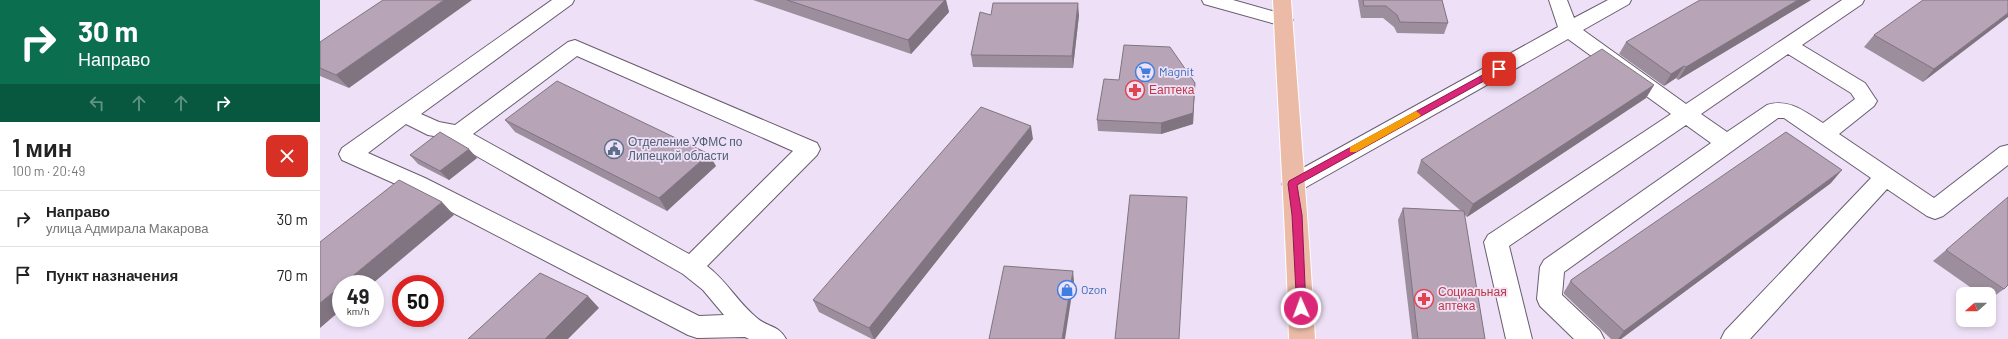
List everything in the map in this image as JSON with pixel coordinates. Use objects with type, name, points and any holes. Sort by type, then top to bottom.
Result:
[{"type":"main road","points":[[1283,10],[1292,184],[1297,215],[1302,339]]},
{"type":"street","points":[[565,0],[350,154],[417,184],[697,327],[748,326]]},
{"type":"street","points":[[1211,0],[1283,10]]},
{"type":"street","points":[[1558,0],[1568,30],[1726,142]]},
{"type":"street","points":[[1292,184],[1622,0]]},
{"type":"street","points":[[1519,339],[1496,242],[1855,0]]},
{"type":"street","points":[[1788,45],[1858,88],[1867,101],[1824,134]]},
{"type":"street","points":[[456,135],[575,47],[809,149],[691,267]]},
{"type":"street","points":[[1591,339],[1549,299],[1552,267],[1726,142],[1774,110],[1788,111],[1935,210],[2008,152]]},
{"type":"street","points":[[405,115],[436,129],[450,131],[691,267],[712,283],[748,326],[772,339]]},
{"type":"street","points":[[1734,339],[1886,176]]},
{"type":"building","points":[[383,0],[444,0],[336,75],[320,68],[320,42]]},
{"type":"building","points":[[787,0],[945,0],[908,40]]},
{"type":"building","points":[[1363,0],[1442,0],[1448,23],[1400,22],[1397,15],[1386,6],[1364,6]]},
{"type":"building","points":[[1700,0],[1798,0],[1686,67],[1684,66],[1671,74],[1626,42]]},
{"type":"building","points":[[1923,0],[2008,0],[2008,13],[1934,69],[1874,35]]},
{"type":"building","points":[[993,3],[1078,3],[1072,56],[971,55],[980,12],[991,15]]},
{"type":"building","points":[[1124,45],[1170,47],[1195,83],[1193,113],[1161,123],[1097,120],[1104,79],[1119,80]]},
{"type":"building","points":[[1602,49],[1654,85],[1473,204],[1421,160]]},
{"type":"building","name":"Отделение УФМС по Липецкой области","points":[[557,81],[709,154],[659,198],[505,120]]},
{"type":"building","points":[[981,107],[1031,126],[869,328],[813,300]]},
{"type":"building","points":[[440,132],[469,149],[440,171],[410,155]]},
{"type":"building","points":[[1786,132],[1842,170],[1624,331],[1571,282],[1571,280]]},
{"type":"building","points":[[399,180],[442,202],[354,275],[332,275],[332,293],[320,303],[320,242]]},
{"type":"building","points":[[1130,195],[1187,197],[1179,339],[1115,339]]},
{"type":"building","points":[[2008,197],[2008,285],[2004,289],[1946,250]]},
{"type":"building","points":[[1403,208],[1464,211],[1485,339],[1418,339]]},
{"type":"building","points":[[1004,266],[1073,271],[1062,339],[989,339]]},
{"type":"building","points":[[540,273],[588,296],[545,339],[468,339]]},
{"type":"slow traffic","points":[[1353,150],[1416,115]]},
{"type":"place","name":"Magnit","points":[[1145,72]]},
{"type":"place","name":"Еаптека","points":[[1135,90]]},
{"type":"place","name":"Отделение УФМС по Липецкой области","points":[[614,149]]},
{"type":"place","name":"Ozon","points":[[1067,290]]},
{"type":"place","name":"Социальная аптека","points":[[1424,299]]},
{"type":"route","points":[[1301,308],[1297,215],[1292,184],[1499,69]]}]
